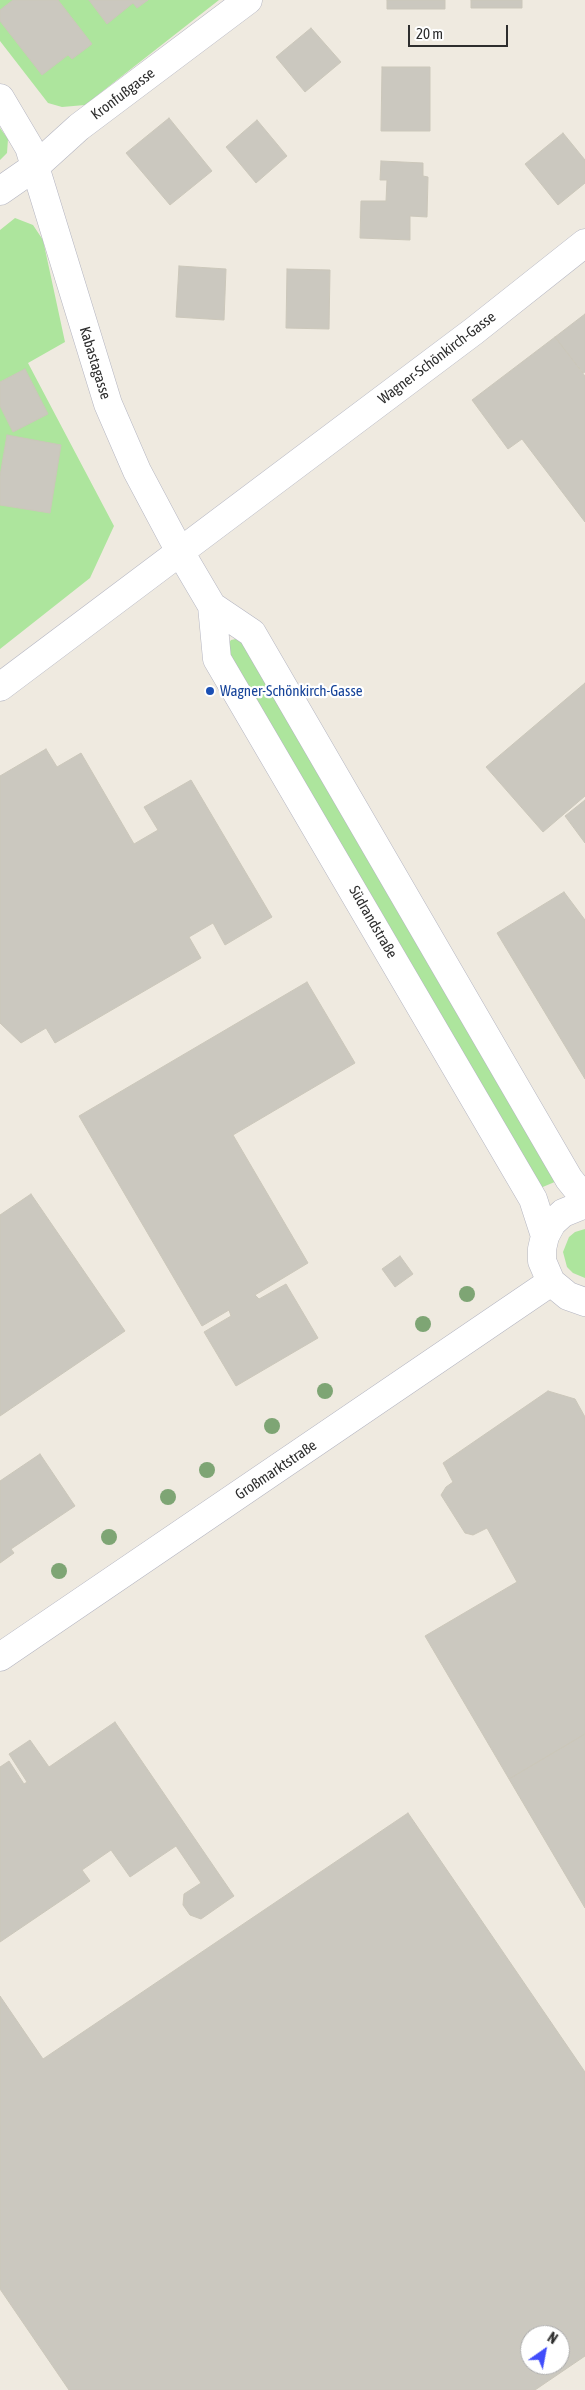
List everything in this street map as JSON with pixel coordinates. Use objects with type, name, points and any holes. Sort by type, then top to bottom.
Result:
[{"type":"street","name":"Kronfußgasse","points":[[0,191],[36,166],[79,127],[248,0]]},
{"type":"street","name":"Kabastagasse","points":[[0,98],[27,142],[36,166],[108,404],[137,471],[179,550]]},
{"type":"street","name":"Wagner-Schönkirch-Gasse","points":[[0,686],[179,550],[474,331],[585,244]]},
{"type":"street","name":"Südrandstraße","points":[[179,550],[212,606],[217,659],[533,1199],[545,1236]]},
{"type":"street","name":"Südrandstraße","points":[[212,606],[252,633],[569,1179],[585,1199]]},
{"type":"street","name":"Südrandstraße","points":[[551,1282],[542,1261],[545,1236],[552,1223],[563,1213],[585,1204]]},
{"type":"street","points":[[551,1282],[568,1296],[585,1302]]},
{"type":"street","name":"Großmarktstraße","points":[[0,1658],[551,1282]]},
{"type":"green space","points":[[0,0],[219,0],[85,105],[62,107],[48,103],[0,41]]},
{"type":"green space","points":[[0,128],[8,139],[7,153],[0,160]]},
{"type":"green space","points":[[15,218],[33,225],[43,240],[65,342],[28,363],[114,526],[90,578],[0,649],[0,230]]},
{"type":"green space","points":[[236,639],[244,643],[557,1181],[538,1189],[227,652],[226,647],[231,640]]},
{"type":"green space","points":[[585,1229],[585,1278],[573,1273],[567,1267],[563,1252],[569,1237],[575,1232]]},
{"type":"building","points":[[13,0],[58,0],[92,44],[72,59],[68,55],[42,75],[0,21],[0,10]]},
{"type":"building","points":[[89,0],[148,0],[137,8],[133,3],[107,24]]},
{"type":"building","points":[[387,0],[445,0],[445,9],[387,9]]},
{"type":"building","points":[[471,0],[522,0],[522,8],[471,8]]},
{"type":"building","points":[[311,28],[341,62],[305,92],[276,57]]},
{"type":"building","points":[[382,67],[430,67],[430,131],[381,131]]},
{"type":"building","points":[[169,118],[212,171],[170,205],[126,153]]},
{"type":"building","points":[[257,120],[287,156],[256,183],[226,147]]},
{"type":"building","points":[[563,133],[585,160],[585,183],[558,205],[525,164]]},
{"type":"building","points":[[381,161],[423,163],[423,176],[428,177],[427,217],[410,216],[410,240],[360,238],[361,201],[386,201],[387,180],[380,180]]},
{"type":"building","points":[[179,266],[226,269],[224,320],[176,317]]},
{"type":"building","points":[[287,269],[330,270],[329,329],[286,328]]},
{"type":"building","points":[[585,314],[585,372],[583,373],[555,337]]},
{"type":"building","points":[[555,337],[585,376],[585,522],[522,439],[508,449],[472,400]]},
{"type":"building","points":[[25,369],[48,414],[13,432],[0,406],[0,382]]},
{"type":"building","points":[[7,435],[61,445],[50,513],[0,505],[0,476]]},
{"type":"building","points":[[585,683],[585,796],[543,832],[486,767]]},
{"type":"building","points":[[46,749],[57,767],[81,753],[134,844],[158,830],[144,807],[191,780],[272,917],[225,945],[213,923],[189,937],[201,958],[55,1043],[46,1028],[21,1043],[0,1023],[0,776]]},
{"type":"building","points":[[585,800],[585,843],[565,816]]},
{"type":"building","points":[[564,892],[585,920],[585,1079],[497,933]]},
{"type":"building","points":[[307,982],[355,1063],[233,1135],[308,1263],[255,1295],[259,1299],[286,1284],[318,1338],[236,1386],[204,1332],[231,1316],[229,1310],[202,1326],[79,1116]]},
{"type":"building","points":[[31,1194],[125,1331],[0,1416],[0,1215]]},
{"type":"building","points":[[400,1256],[413,1274],[395,1287],[382,1269]]},
{"type":"building","points":[[548,1391],[575,1399],[585,1417],[585,1734],[509,1779],[425,1636],[517,1582],[487,1528],[473,1535],[465,1533],[441,1495],[446,1487],[453,1482],[443,1463]]},
{"type":"building","points":[[40,1454],[75,1506],[11,1549],[14,1553],[0,1563],[0,1481]]},
{"type":"building","points":[[115,1722],[234,1896],[201,1919],[190,1915],[183,1905],[184,1894],[201,1883],[176,1846],[130,1877],[111,1850],[82,1870],[90,1881],[0,1942],[0,1767],[9,1761],[24,1784],[27,1782],[9,1754],[30,1740],[49,1767]]},
{"type":"building","points":[[585,1734],[585,1908],[509,1779]]},
{"type":"building","points":[[408,1813],[585,2072],[585,2356],[570,2366],[570,2325],[520,2325],[520,2375],[557,2375],[535,2390],[69,2390],[0,2289],[0,1996],[43,2059]]},
{"type":"place","name":"Wagner-Schönkirch-Gasse","points":[[210,691]]}]
